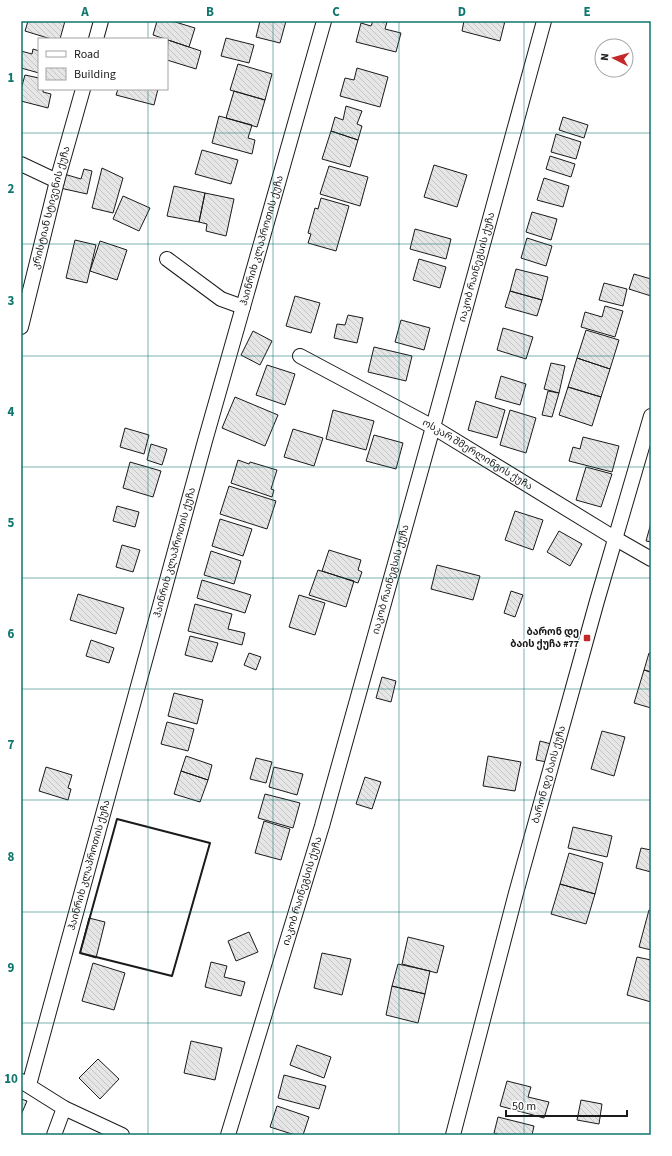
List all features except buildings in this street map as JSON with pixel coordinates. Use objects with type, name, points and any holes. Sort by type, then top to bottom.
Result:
[{"type":"street","points":[[96,38],[101,21]]},
{"type":"street","name":"ჰაინრიხ კლაპროთის ქუჩა","points":[[25,1083],[324,21]]},
{"type":"street","name":"იაკობ რაინეგსის ქუჩა","points":[[228,1135],[322,826],[434,427],[544,21]]},
{"type":"street","name":"კრისტიან სტივენის ქუჩა","points":[[21,327],[57,181],[83,90]]},
{"type":"street","points":[[21,164],[57,181]]},
{"type":"street","points":[[167,259],[221,299],[244,307]]},
{"type":"street","name":"ოსკარ შმერლინგის ქუჩა","points":[[300,356],[434,427],[651,559]]},
{"type":"street","name":"ბარონ დე ბაის ქუჩა","points":[[453,1135],[520,878],[597,601],[651,416]]},
{"type":"street","points":[[25,1083],[64,1108],[122,1135]]},
{"type":"street","points":[[54,1135],[64,1108]]},
{"type":"wall","points":[[117,819],[210,843],[172,976],[80,953],[117,819]]},
{"type":"place","name":"ბარონ დე ბაის ქუჩა #77","points":[[587,638]]}]
